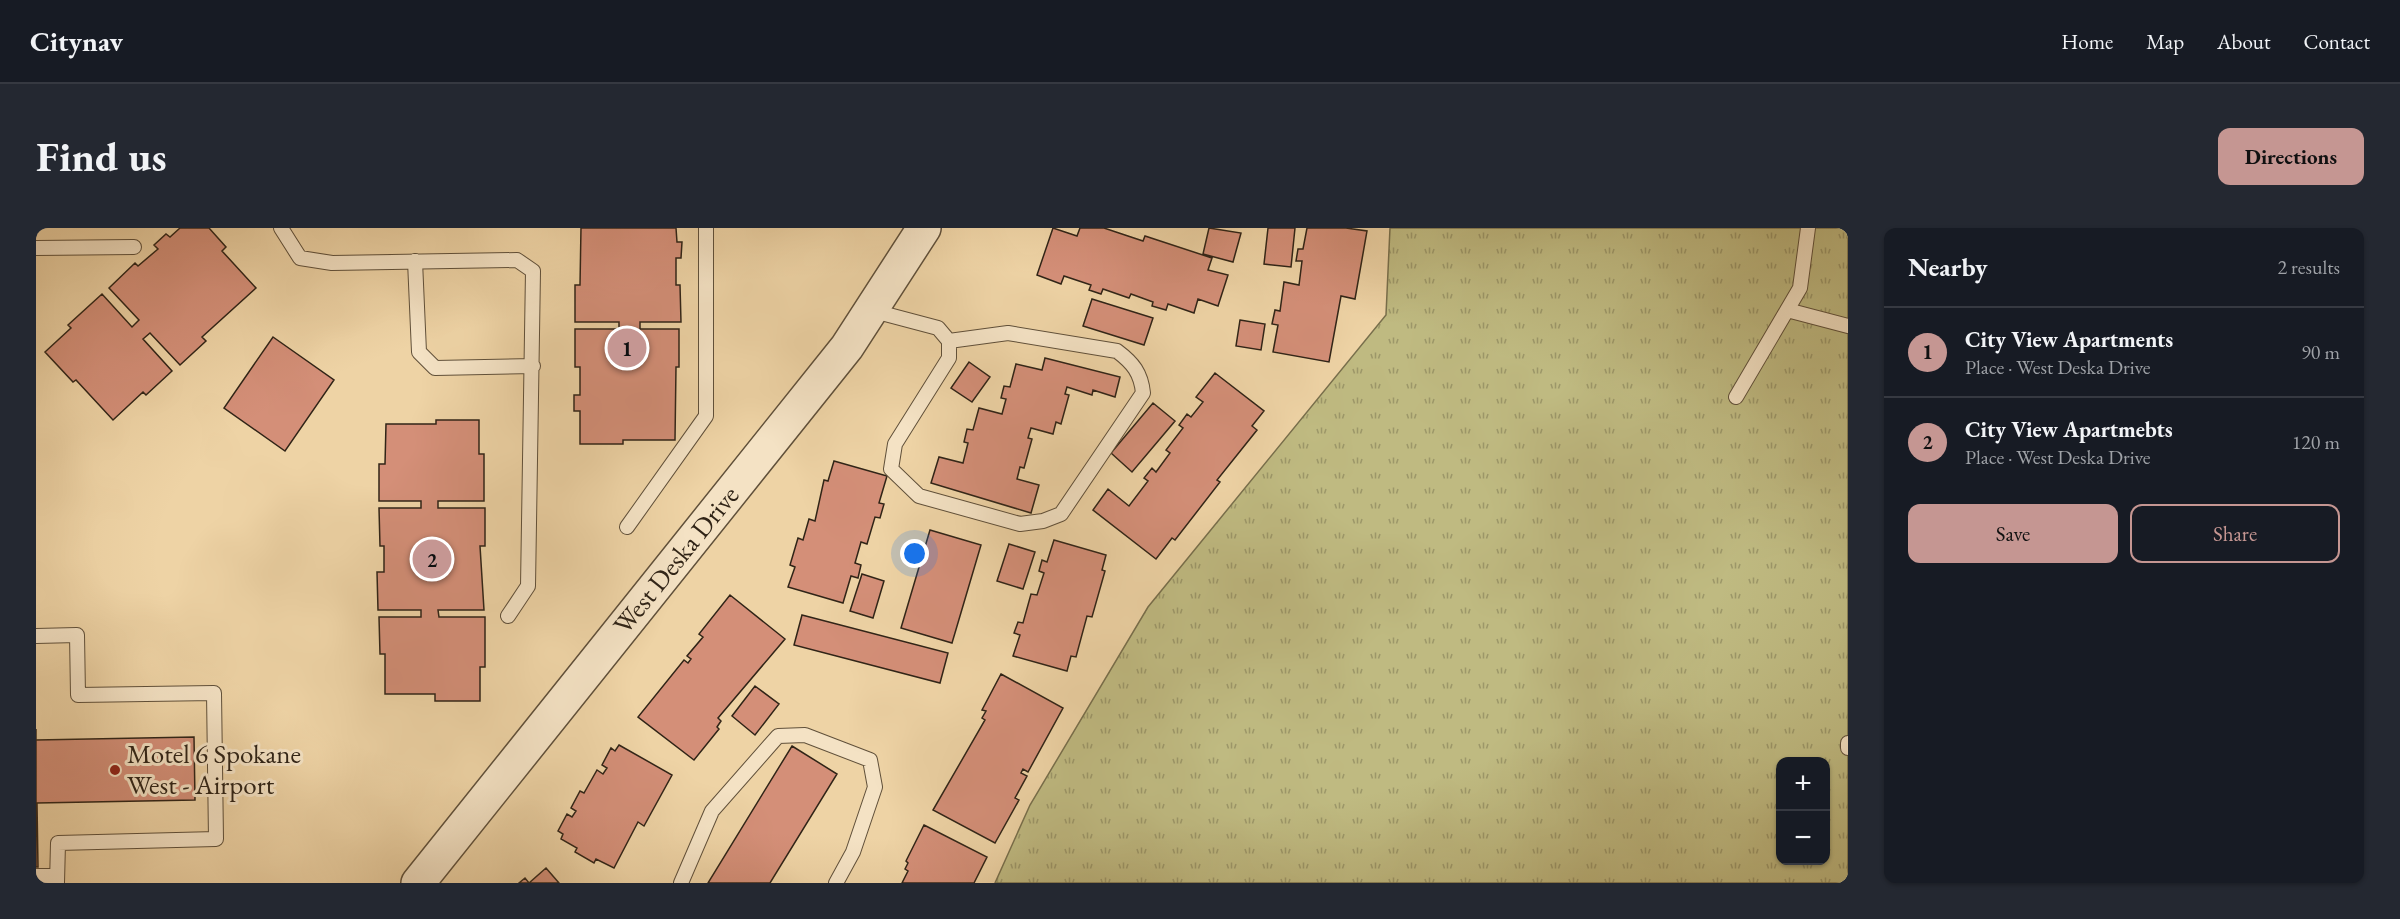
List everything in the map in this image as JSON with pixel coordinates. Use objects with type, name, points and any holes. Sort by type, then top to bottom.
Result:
[{"type":"street","name":"West Deska Drive","points":[[417,883],[847,347],[924,228]]},
{"type":"lane","points":[[281,228],[300,258],[332,263],[517,260],[533,271],[528,586],[508,616]]},
{"type":"lane","points":[[627,527],[706,416],[706,228]]},
{"type":"lane","points":[[1736,397],[1800,288],[1808,228]]},
{"type":"lane","points":[[36,248],[134,247]]},
{"type":"lane","points":[[415,261],[419,351],[435,368],[533,366]]},
{"type":"lane","points":[[870,310],[938,328],[949,341],[950,358],[896,444],[891,469],[919,496],[1020,524],[1043,521],[1061,514],[1143,393],[1142,379],[1131,362],[1118,351],[1008,333],[949,341]]},
{"type":"lane","points":[[1787,310],[1848,326]]},
{"type":"lane","points":[[36,636],[77,635],[78,695],[214,693],[216,839],[57,843],[57,880],[36,876]]},
{"type":"lane","points":[[681,883],[712,811],[778,736],[805,735],[870,760],[875,787],[853,852],[836,883]]},
{"type":"lane","points":[[1848,743],[1848,748]]},
{"type":"green space","points":[[1390,228],[1848,228],[1848,883],[995,883],[1030,805],[1148,607],[1386,315]]},
{"type":"building","points":[[180,228],[209,228],[226,247],[222,251],[256,288],[202,337],[206,341],[180,365],[150,333],[143,339],[172,371],[146,395],[143,392],[113,420],[76,380],[73,382],[45,352],[71,328],[68,325],[102,294],[132,327],[139,320],[109,288],[135,263],[138,266],[158,249],[154,245],[166,234],[170,237]]},
{"type":"building","points":[[581,228],[676,228],[677,242],[682,242],[681,258],[676,258],[676,285],[680,285],[681,322],[640,322],[640,329],[679,329],[675,440],[623,440],[623,444],[580,444],[580,411],[574,411],[574,395],[580,395],[580,367],[575,367],[575,329],[619,329],[619,322],[575,322],[575,285],[580,285]]},
{"type":"building","points":[[1053,228],[1077,236],[1080,228],[1104,228],[1143,241],[1145,236],[1212,258],[1208,270],[1228,275],[1218,306],[1198,299],[1194,313],[1168,304],[1166,310],[1152,306],[1153,302],[1131,294],[1129,298],[1103,289],[1101,294],[1089,290],[1091,285],[1064,276],[1061,284],[1037,275]]},
{"type":"building","points":[[1209,228],[1241,233],[1233,262],[1203,254]]},
{"type":"building","points":[[1268,228],[1295,228],[1291,267],[1264,264]]},
{"type":"building","points":[[1307,228],[1346,228],[1367,231],[1355,299],[1341,296],[1329,362],[1273,352],[1278,325],[1272,324],[1275,310],[1280,311],[1284,282],[1299,285],[1302,261],[1296,261],[1298,249],[1303,249]]},
{"type":"building","points":[[1092,299],[1153,318],[1144,345],[1083,326]]},
{"type":"building","points":[[1240,320],[1265,324],[1261,350],[1236,346]]},
{"type":"building","points":[[273,337],[334,380],[285,451],[224,408]]},
{"type":"building","points":[[1045,358],[1120,377],[1115,397],[1093,390],[1092,395],[1067,387],[1065,394],[1069,395],[1061,424],[1056,422],[1053,434],[1031,428],[1028,438],[1032,439],[1024,468],[1020,467],[1017,479],[1039,485],[1031,513],[931,483],[939,457],[963,463],[968,443],[964,442],[967,429],[973,430],[979,408],[1002,414],[1006,399],[1001,398],[1004,386],[1010,387],[1016,364],[1042,370]]},
{"type":"building","points":[[969,362],[990,377],[972,402],[951,388]]},
{"type":"building","points":[[1215,373],[1264,411],[1252,426],[1257,430],[1217,480],[1220,482],[1175,540],[1172,538],[1156,559],[1093,510],[1108,489],[1129,506],[1148,481],[1144,478],[1152,468],[1156,472],[1170,453],[1166,450],[1183,428],[1179,425],[1187,414],[1191,417],[1203,402],[1196,397]]},
{"type":"building","points":[[1153,403],[1175,421],[1132,472],[1111,453]]},
{"type":"building","points":[[436,420],[479,420],[479,454],[484,454],[484,501],[438,501],[438,508],[485,508],[485,546],[480,546],[484,610],[438,610],[439,617],[485,617],[485,667],[480,667],[480,701],[435,701],[435,694],[385,694],[385,654],[380,654],[379,617],[421,617],[421,610],[378,610],[377,572],[384,572],[384,546],[380,546],[379,508],[421,508],[421,501],[379,501],[379,464],[385,464],[386,424],[436,424]]},
{"type":"building","points":[[834,461],[887,476],[879,503],[884,504],[880,518],[875,517],[867,544],[861,542],[855,563],[861,565],[858,578],[851,576],[843,603],[788,587],[795,567],[790,565],[798,538],[803,540],[809,519],[815,521],[824,480],[828,481]]},
{"type":"building","points":[[930,530],[981,545],[952,643],[901,628]]},
{"type":"building","points":[[1054,540],[1106,555],[1102,570],[1105,571],[1092,617],[1087,616],[1076,657],[1071,656],[1067,671],[1013,656],[1020,635],[1014,633],[1018,622],[1023,623],[1031,594],[1037,595],[1044,573],[1039,571],[1042,560],[1047,562]]},
{"type":"building","points":[[1009,544],[1035,552],[1023,589],[997,581]]},
{"type":"building","points":[[862,574],[884,581],[873,618],[850,611]]},
{"type":"building","points":[[730,595],[785,639],[718,718],[721,721],[717,727],[719,729],[694,760],[638,717],[684,660],[688,663],[691,659],[687,656],[703,637],[699,634]]},
{"type":"building","points":[[802,615],[948,653],[940,683],[794,645]]},
{"type":"building","points":[[1001,674],[1063,708],[1028,772],[1023,769],[1021,773],[1027,776],[1015,798],[1019,800],[995,843],[933,810],[985,720],[982,718],[986,711],[982,710]]},
{"type":"building","points":[[755,686],[779,704],[755,735],[732,716]]},
{"type":"building","name":"Motel 6 Spokane West - Airport","points":[[194,737],[195,800],[37,803],[38,867],[36,867],[36,740]]},
{"type":"building","points":[[619,745],[672,775],[644,826],[638,822],[614,868],[596,859],[594,863],[575,852],[577,848],[561,839],[563,834],[558,831],[567,814],[572,817],[576,811],[571,808],[580,791],[584,793],[597,770],[603,774],[607,768],[602,765],[611,748],[615,751]]},
{"type":"building","points":[[792,746],[837,774],[770,883],[708,883]]},
{"type":"building","points":[[924,825],[987,857],[974,883],[902,883],[908,871],[905,869],[908,863],[906,861]]},
{"type":"building","points":[[546,868],[559,883],[529,883]]},
{"type":"building","points":[[525,878],[529,883],[519,883]]},
{"type":"place","name":"City View Apartments","points":[[627,348]]},
{"type":"place","name":"City View Apartmebts","points":[[432,559]]},
{"type":"place","name":"Motel 6 Spokane West - Airport","points":[[115,770]]}]
